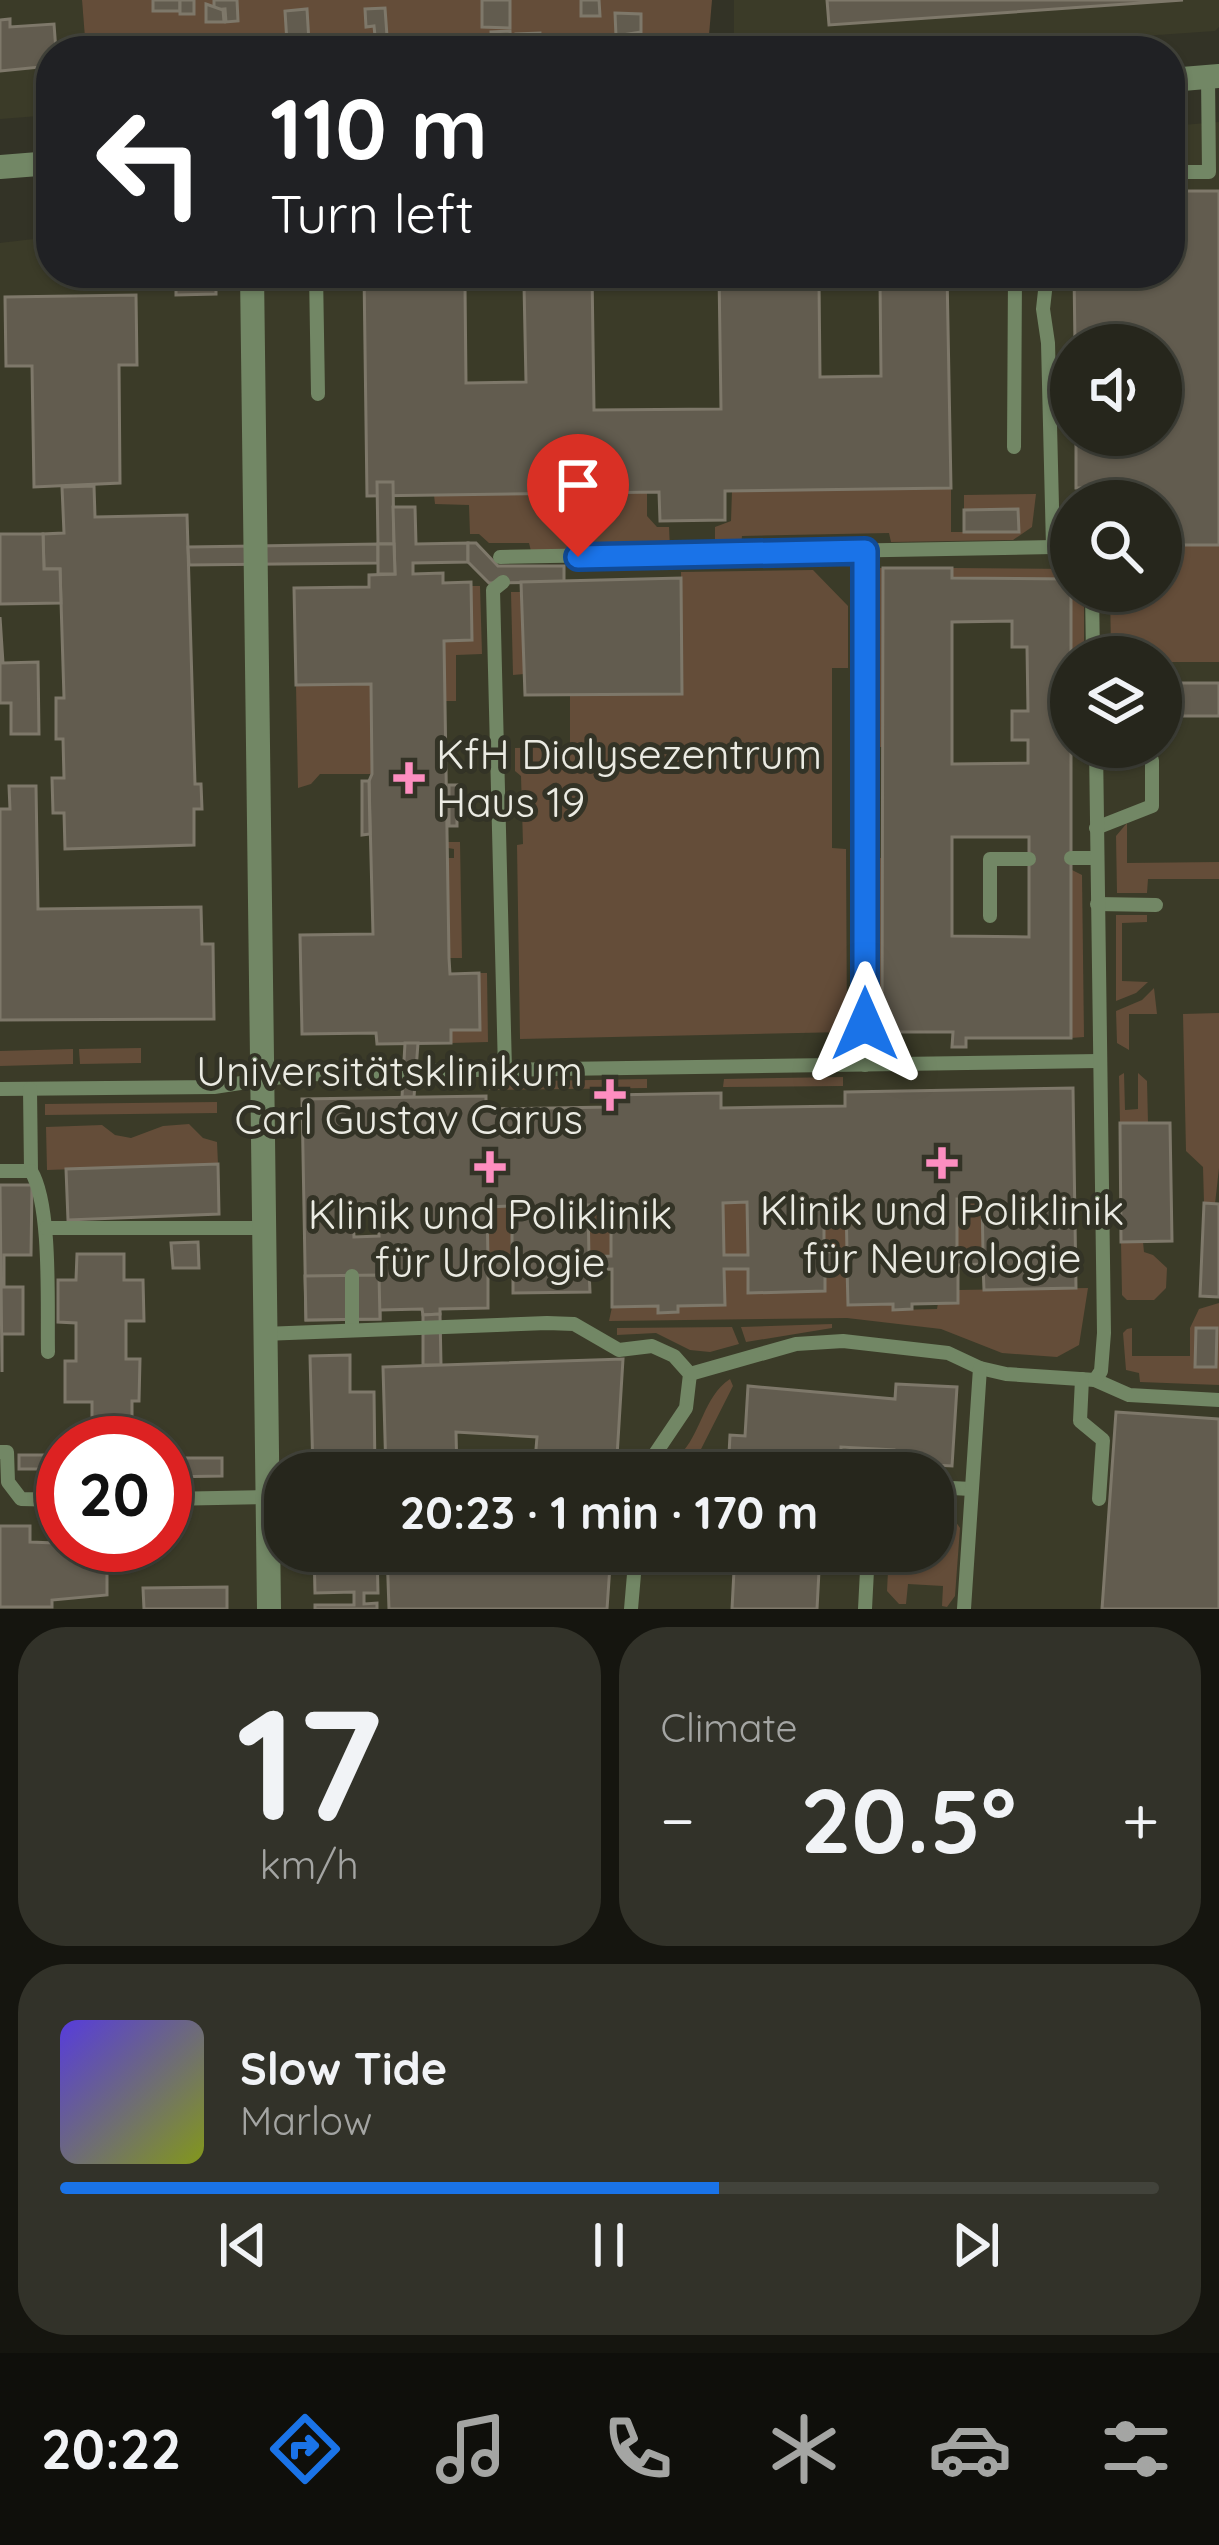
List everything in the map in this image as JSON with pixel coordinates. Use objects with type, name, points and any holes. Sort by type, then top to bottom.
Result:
[{"type":"street","points":[[0,166],[36,164]]},
{"type":"street","points":[[252,288],[265,1452]]},
{"type":"street","points":[[268,1572],[269,1609]]},
{"type":"lane","points":[[1214,77],[1214,172]]},
{"type":"lane","points":[[316,288],[318,394]]},
{"type":"lane","points":[[1014,447],[1015,288]]},
{"type":"lane","points":[[1045,288],[1051,480]]},
{"type":"lane","points":[[500,557],[1050,547]]},
{"type":"lane","points":[[865,551],[865,1065]]},
{"type":"lane","points":[[503,582],[493,590],[505,1070]]},
{"type":"lane","points":[[1096,768],[1104,1333],[1101,1371],[1089,1379],[1080,1421],[1103,1440],[1099,1499]]},
{"type":"lane","points":[[1096,828],[1152,806],[1152,768]]},
{"type":"lane","points":[[1071,858],[1097,858]]},
{"type":"lane","points":[[990,916],[990,859],[1029,859]]},
{"type":"lane","points":[[1096,904],[1156,905]]},
{"type":"lane","points":[[0,1089],[214,1087],[410,1071],[1098,1061]]},
{"type":"lane","points":[[30,1089],[31,1171],[39,1184],[46,1228],[48,1352]]},
{"type":"lane","points":[[0,1171],[31,1171]]},
{"type":"lane","points":[[46,1228],[262,1228]]},
{"type":"lane","points":[[352,1276],[352,1329]]},
{"type":"lane","points":[[263,1334],[574,1324],[619,1350],[652,1346],[674,1356],[690,1374],[686,1408],[656,1452]]},
{"type":"lane","points":[[690,1374],[796,1344],[843,1341],[948,1353],[1006,1374],[1089,1379],[1129,1395],[1219,1400]]},
{"type":"lane","points":[[964,1609],[980,1368]]},
{"type":"lane","points":[[0,1451],[7,1451],[8,1482],[21,1499],[36,1499]]},
{"type":"lane","points":[[954,1488],[971,1489]]},
{"type":"lane","points":[[192,1498],[264,1497]]},
{"type":"lane","points":[[631,1609],[634,1572]]},
{"type":"lane","points":[[865,1609],[867,1572]]},
{"type":"shaded area","points":[[0,0],[82,0],[85,36],[36,36],[36,116],[0,119]]},
{"type":"shaded area","points":[[82,0],[712,0],[708,36],[85,36]]},
{"type":"shaded area","points":[[734,0],[1219,0],[1215,31],[1142,36],[734,36]]},
{"type":"shaded area","name":"Universitätsklinikum Carl Gustav Carus","points":[[1219,122],[1219,1609],[0,1609],[0,243],[36,239],[36,288],[1185,288],[1185,125]]},
{"type":"shaded area","points":[[951,488],[951,532],[1018,532],[1018,509],[964,510],[964,495],[1036,494],[1032,527],[1013,540],[891,542],[889,533],[742,536],[741,547],[715,547],[715,527],[731,521],[732,491]]},
{"type":"shaded area","points":[[647,492],[647,516],[657,527],[669,527],[670,549],[637,549],[636,541],[629,541],[629,549],[585,549],[581,537],[570,541],[570,551],[531,551],[529,543],[489,543],[479,534],[470,534],[469,505],[435,504],[434,495]]},
{"type":"shaded area","points":[[1182,545],[1219,545],[1219,662],[1182,662],[1182,636],[1111,636],[1110,612],[1182,612]]},
{"type":"shaded area","points":[[874,568],[883,568],[882,747],[874,747]]},
{"type":"shaded area","points":[[952,568],[1050,569],[1050,579],[952,578]]},
{"type":"shaded area","points":[[813,570],[848,606],[848,668],[832,668],[832,848],[846,849],[847,1032],[520,1039],[517,845],[523,844],[521,776],[515,771],[515,748],[570,747],[570,695],[682,693],[681,572]]},
{"type":"shaded area","points":[[471,586],[480,586],[482,654],[456,655],[456,701],[445,701],[444,641],[472,640]]},
{"type":"shaded area","points":[[511,592],[522,592],[524,674],[513,675]]},
{"type":"shaded area","points":[[1072,612],[1084,612],[1084,636],[1072,636]]},
{"type":"shaded area","points":[[371,684],[372,774],[320,774],[311,784],[298,788],[296,685]]},
{"type":"shaded area","points":[[1127,823],[1127,863],[1219,862],[1219,879],[1148,879],[1147,893],[1117,893],[1116,836]]},
{"type":"shaded area","points":[[448,842],[460,842],[462,958],[449,958],[448,858],[454,858],[454,849],[448,848]]},
{"type":"shaded area","points":[[876,858],[882,858],[882,1032],[876,1032]]},
{"type":"shaded area","points":[[1072,870],[1082,875],[1084,1037],[1071,1038]]},
{"type":"shaded area","points":[[1116,915],[1147,915],[1147,922],[1122,923],[1122,981],[1148,982],[1116,1001]]},
{"type":"shaded area","points":[[479,973],[487,973],[488,1042],[451,1043],[451,1030],[480,1029]]},
{"type":"shaded area","points":[[1154,988],[1157,1014],[1129,1014],[1129,1050],[1117,1043],[1116,1011],[1142,1000]]},
{"type":"shaded area","points":[[1219,1013],[1215,1204],[1204,1203],[1203,1167],[1186,1151],[1183,1014]]},
{"type":"shaded area","points":[[141,1048],[141,1063],[80,1064],[79,1049]]},
{"type":"shaded area","points":[[73,1049],[73,1064],[0,1066],[0,1051]]},
{"type":"shaded area","points":[[1124,1073],[1125,1110],[1138,1109],[1138,1073],[1147,1081],[1148,1123],[1120,1123],[1119,1076]]},
{"type":"shaded area","points":[[843,1077],[843,1086],[723,1087],[724,1079]]},
{"type":"shaded area","points":[[647,1079],[647,1088],[488,1090],[488,1082]]},
{"type":"shaded area","points":[[217,1102],[217,1113],[45,1115],[45,1104]]},
{"type":"shaded area","points":[[189,1124],[203,1138],[217,1142],[218,1164],[47,1170],[46,1127],[102,1125],[115,1135],[131,1138],[163,1126]]},
{"type":"shaded area","points":[[957,1199],[982,1199],[983,1251],[957,1251]]},
{"type":"shaded area","points":[[824,1201],[846,1201],[847,1252],[824,1252]]},
{"type":"shaded area","points":[[747,1202],[748,1255],[724,1255],[723,1203]]},
{"type":"shaded area","points":[[588,1205],[611,1205],[611,1256],[589,1257]]},
{"type":"shaded area","points":[[512,1206],[512,1258],[488,1258],[487,1207]]},
{"type":"shaded area","points":[[1121,1242],[1143,1242],[1144,1252],[1167,1268],[1166,1288],[1154,1300],[1127,1300],[1122,1295]]},
{"type":"shaded area","points":[[825,1267],[847,1267],[893,1304],[894,1310],[937,1309],[938,1303],[958,1303],[958,1290],[1088,1288],[1079,1345],[1057,1357],[1002,1353],[941,1329],[847,1318],[609,1321],[612,1307],[658,1306],[659,1313],[677,1312],[678,1306],[724,1305],[724,1269],[748,1269],[749,1293],[824,1291]]},
{"type":"shaded area","points":[[1219,1303],[1219,1385],[1140,1382],[1139,1373],[1126,1370],[1123,1333],[1127,1329],[1132,1328],[1132,1356],[1190,1356],[1190,1328],[1199,1309]]},
{"type":"shaded area","points":[[832,1324],[832,1328],[746,1342],[741,1327]]},
{"type":"shaded area","points":[[732,1327],[739,1344],[710,1352],[690,1350],[656,1333],[617,1335],[617,1328]]},
{"type":"shaded area","points":[[730,1379],[733,1386],[700,1452],[682,1452],[714,1395]]},
{"type":"shaded area","points":[[954,1519],[960,1528],[955,1596],[947,1607],[942,1606],[943,1586],[908,1584],[906,1604],[899,1604],[887,1591],[888,1572],[954,1572]]},
{"type":"building","points":[[153,0],[180,0],[180,11],[153,11]]},
{"type":"building","points":[[180,0],[194,0],[194,14],[180,14]]},
{"type":"building","points":[[214,0],[237,0],[238,21],[226,22],[225,9],[214,10]]},
{"type":"building","points":[[482,0],[510,0],[510,28],[482,27]]},
{"type":"building","points":[[581,0],[599,0],[600,16],[581,16]]},
{"type":"building","points":[[827,0],[1183,0],[829,25]]},
{"type":"building","points":[[206,4],[223,10],[224,22],[206,22]]},
{"type":"building","points":[[385,8],[387,36],[375,36],[374,26],[366,27],[365,9]]},
{"type":"building","points":[[307,9],[309,36],[287,36],[285,11]]},
{"type":"building","points":[[615,13],[641,14],[641,32],[616,36]]},
{"type":"building","points":[[10,19],[10,27],[54,24],[55,36],[36,36],[36,67],[0,71],[0,20]]},
{"type":"building","points":[[1185,191],[1219,191],[1219,545],[1182,545],[1182,480],[1076,480],[1076,456],[1182,456],[1182,324],[1075,324],[1074,288],[1185,288]]},
{"type":"building","points":[[176,288],[216,288],[216,294],[176,295]]},
{"type":"building","points":[[364,288],[465,288],[466,383],[526,382],[524,288],[592,288],[594,410],[721,409],[719,288],[819,288],[820,377],[881,376],[880,288],[947,288],[951,488],[725,491],[725,520],[660,521],[659,492],[367,496]]},
{"type":"building","points":[[136,295],[137,365],[119,365],[120,483],[34,487],[32,366],[6,366],[5,297]]},
{"type":"building","points":[[377,482],[393,482],[394,544],[378,544]]},
{"type":"building","points":[[94,486],[95,517],[187,515],[195,784],[201,784],[202,809],[194,809],[194,845],[65,849],[64,813],[53,813],[52,778],[64,778],[63,739],[56,739],[56,698],[64,698],[60,569],[44,569],[43,534],[64,533],[62,487]]},
{"type":"building","name":"KfH Dialysezentrum Haus 19","points":[[393,507],[415,507],[416,544],[468,543],[468,562],[413,563],[413,574],[443,573],[443,583],[471,582],[472,640],[444,641],[449,958],[450,974],[479,973],[480,1030],[451,1030],[451,1043],[377,1044],[376,1033],[302,1034],[300,935],[373,934],[371,684],[296,685],[294,588],[369,587],[369,575],[395,574]]},
{"type":"building","points":[[1018,509],[1019,532],[964,532],[964,510]]},
{"type":"building","points":[[0,534],[43,534],[44,569],[60,569],[61,603],[0,604]]},
{"type":"building","points":[[468,543],[476,543],[498,566],[564,566],[564,582],[489,583],[468,562]]},
{"type":"building","points":[[378,544],[378,563],[189,565],[188,547]]},
{"type":"building","points":[[378,544],[394,544],[395,574],[378,574]]},
{"type":"building","points":[[883,568],[952,568],[952,578],[1050,579],[1050,612],[1071,612],[1071,636],[1050,636],[1050,768],[1071,768],[1071,1038],[966,1038],[966,1047],[952,1047],[953,1032],[882,1032]],"holes":[[[1012,621],[1012,647],[1027,647],[1028,711],[1012,711],[1012,740],[1028,740],[1028,763],[952,764],[952,622]],[[952,837],[1029,837],[1029,937],[952,936]]]},
{"type":"building","points":[[681,578],[682,694],[525,695],[521,582]]},
{"type":"building","points":[[0,617],[3,663],[38,662],[39,734],[11,734],[11,703],[0,703]]},
{"type":"building","points":[[1182,683],[1219,683],[1219,716],[1182,716]]},
{"type":"building","points":[[362,781],[369,781],[370,834],[362,835]]},
{"type":"building","points":[[449,785],[457,785],[457,826],[449,826]]},
{"type":"building","points":[[9,786],[36,786],[38,909],[201,907],[202,944],[213,944],[214,1019],[0,1020],[0,809],[10,809]]},
{"type":"building","points":[[405,1043],[418,1043],[414,1097],[402,1097]]},
{"type":"building","points":[[1073,1088],[1076,1288],[984,1290],[983,1264],[958,1265],[958,1303],[912,1304],[912,1309],[893,1310],[893,1304],[848,1305],[847,1267],[825,1267],[825,1291],[748,1293],[748,1269],[724,1269],[725,1305],[678,1306],[678,1312],[658,1313],[658,1306],[612,1307],[612,1269],[589,1270],[590,1292],[513,1293],[513,1271],[488,1271],[488,1308],[440,1309],[440,1314],[423,1315],[422,1309],[380,1310],[380,1319],[306,1320],[302,1099],[486,1096],[486,1109],[610,1107],[610,1095],[721,1093],[721,1108],[845,1106],[845,1092]],"holes":[[[957,1199],[982,1199],[983,1251],[957,1251]],[[824,1201],[846,1201],[847,1252],[824,1252]],[[747,1202],[748,1255],[724,1255],[723,1203]],[[588,1205],[611,1205],[611,1256],[589,1257]],[[512,1206],[512,1258],[488,1258],[487,1207]],[[378,1207],[379,1236],[354,1237],[353,1208]]]},
{"type":"building","points":[[1120,1123],[1170,1123],[1172,1241],[1121,1242]]},
{"type":"building","points":[[218,1164],[219,1214],[68,1220],[66,1169]]},
{"type":"building","points":[[0,1185],[32,1185],[31,1255],[4,1255],[4,1287],[23,1287],[23,1334],[2,1334],[2,1372]]},
{"type":"building","points":[[1204,1203],[1219,1204],[1219,1297],[1200,1296]]},
{"type":"building","points":[[198,1242],[199,1268],[173,1268],[171,1243]]},
{"type":"building","points":[[77,1254],[124,1254],[124,1280],[143,1280],[144,1321],[126,1321],[126,1359],[140,1359],[139,1401],[132,1401],[132,1416],[92,1416],[92,1402],[65,1402],[65,1361],[76,1361],[76,1323],[58,1322],[58,1280],[76,1280]]},
{"type":"building","points":[[379,1275],[380,1319],[306,1320],[305,1276]]},
{"type":"building","points":[[440,1314],[441,1365],[423,1365],[423,1315]]},
{"type":"building","points":[[1196,1328],[1217,1328],[1216,1367],[1195,1367]]},
{"type":"building","points":[[350,1355],[350,1392],[374,1392],[375,1452],[312,1452],[310,1356]]},
{"type":"building","points":[[623,1359],[617,1452],[536,1452],[537,1437],[456,1432],[456,1452],[385,1452],[383,1367]]},
{"type":"building","points":[[896,1384],[957,1387],[953,1452],[841,1447],[841,1452],[729,1452],[730,1435],[745,1436],[748,1386],[895,1399]]},
{"type":"building","points":[[1116,1412],[1219,1419],[1219,1609],[1102,1609]]},
{"type":"building","points":[[19,1455],[36,1455],[36,1469],[19,1469]]},
{"type":"building","points":[[192,1458],[222,1458],[222,1476],[192,1477]]},
{"type":"building","points":[[0,1526],[30,1526],[30,1542],[36,1542],[36,1572],[107,1572],[107,1595],[52,1600],[52,1607],[0,1607]]},
{"type":"building","points":[[314,1572],[378,1572],[378,1593],[364,1593],[364,1604],[377,1603],[377,1609],[315,1609],[315,1605],[354,1605],[354,1592],[315,1593]]},
{"type":"building","points":[[388,1572],[610,1572],[607,1609],[389,1609]]},
{"type":"building","points":[[734,1572],[819,1572],[817,1609],[732,1609]]},
{"type":"building","points":[[227,1587],[227,1609],[144,1609],[143,1588]]},
{"type":"place","name":"KfH Dialysezentrum Haus 19","points":[[409,778]]},
{"type":"place","name":"Universitätsklinikum Carl Gustav Carus","points":[[610,1095]]},
{"type":"place","name":"Klinik und Poliklinik für Neurologie","points":[[942,1163]]},
{"type":"place","name":"Klinik und Poliklinik für Urologie","points":[[490,1167]]},
{"type":"route","points":[[578,557],[865,551],[865,1024]]}]
